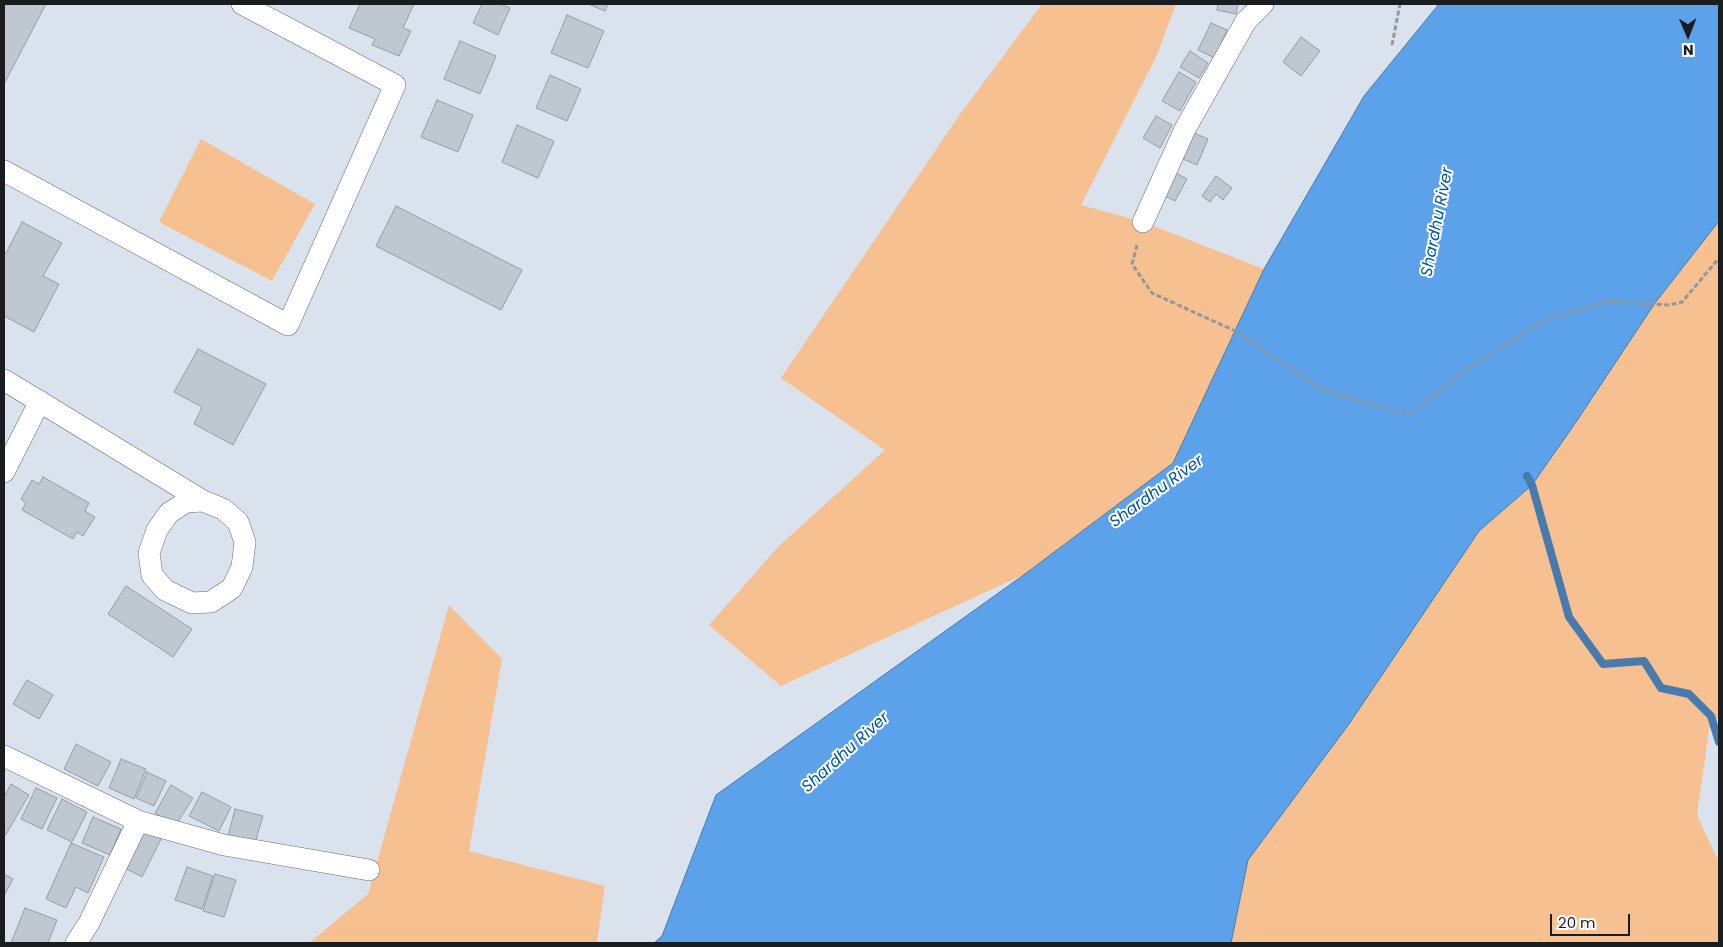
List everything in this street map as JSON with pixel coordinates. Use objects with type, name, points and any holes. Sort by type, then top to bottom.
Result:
[{"type":"street","points":[[4,170],[288,324],[395,85],[242,4]]},
{"type":"street","points":[[1143,222],[1184,129],[1246,21],[1263,4]]},
{"type":"street","points":[[4,380],[203,501],[223,509],[238,522],[245,542],[242,567],[232,588],[211,602],[192,603],[165,590],[152,576],[149,553],[157,530],[169,513],[186,502],[203,501]]},
{"type":"street","points":[[4,472],[40,401]]},
{"type":"street","points":[[4,756],[138,821],[224,844],[369,870]]},
{"type":"street","points":[[76,943],[89,923],[138,821]]},
{"type":"path","points":[[1392,45],[1400,4]]},
{"type":"path","points":[[1143,222],[1132,264],[1152,293],[1235,331],[1323,390],[1409,415],[1468,368],[1542,321],[1609,301],[1669,305],[1682,302],[1719,258]]},
{"type":"shaded area","points":[[1042,4],[1176,4],[1157,55],[1081,205],[1143,222],[1264,269],[1173,463],[1025,574],[781,686],[709,625],[779,546],[885,450],[781,378],[958,117]]},
{"type":"shaded area","points":[[201,139],[315,204],[272,281],[159,222]]},
{"type":"shaded area","points":[[1719,221],[1719,720],[1711,716],[1697,815],[1719,862],[1719,943],[1231,943],[1248,860],[1349,724],[1479,531],[1532,485],[1655,303]]},
{"type":"shaded area","points":[[449,605],[502,659],[469,851],[605,886],[597,943],[309,943],[368,894]]},
{"type":"water","name":"Shardhu River","points":[[1439,4],[1719,4],[1719,221],[1655,303],[1532,485],[1479,531],[1349,724],[1248,860],[1231,943],[654,943],[662,936],[716,795],[1025,574],[1173,463],[1264,269],[1364,96]]},
{"type":"building","points":[[4,4],[46,4],[4,84]]},
{"type":"building","points":[[360,4],[414,4],[403,28],[411,31],[399,56],[372,45],[375,39],[349,28]]},
{"type":"building","points":[[482,4],[500,4],[510,8],[498,35],[473,23]]},
{"type":"building","points":[[588,4],[608,4],[605,11]]},
{"type":"building","points":[[1218,4],[1238,4],[1236,14],[1217,10]]},
{"type":"building","points":[[567,15],[604,31],[588,68],[551,53]]},
{"type":"building","points":[[1211,23],[1227,30],[1215,58],[1198,50]]},
{"type":"building","points":[[1301,37],[1320,51],[1301,76],[1283,62]]},
{"type":"building","points":[[460,41],[496,56],[480,94],[444,79]]},
{"type":"building","points":[[1190,51],[1208,63],[1199,78],[1180,67]]},
{"type":"building","points":[[1179,72],[1196,82],[1180,111],[1162,101]]},
{"type":"building","points":[[550,75],[581,89],[567,121],[536,108]]},
{"type":"building","points":[[437,100],[473,115],[458,152],[421,137]]},
{"type":"building","points":[[1156,116],[1172,125],[1160,148],[1143,138]]},
{"type":"building","points":[[517,125],[554,141],[538,178],[502,162]]},
{"type":"building","points":[[1194,133],[1208,139],[1197,165],[1183,159]]},
{"type":"building","points":[[1176,173],[1187,179],[1175,201],[1163,195]]},
{"type":"building","points":[[1216,176],[1232,188],[1223,200],[1216,194],[1210,202],[1202,196]]},
{"type":"building","points":[[396,206],[522,270],[501,310],[376,246]]},
{"type":"building","points":[[22,222],[62,243],[43,276],[59,284],[34,332],[4,316],[4,252],[6,253]]},
{"type":"building","points":[[198,349],[266,384],[233,445],[194,424],[202,407],[174,392]]},
{"type":"building","points":[[43,477],[89,503],[85,511],[95,517],[83,536],[77,532],[73,539],[22,510],[26,503],[21,499],[32,480],[39,484]]},
{"type":"building","points":[[126,586],[192,629],[173,657],[108,614]]},
{"type":"building","points":[[27,680],[53,695],[39,719],[13,704]]},
{"type":"building","points":[[76,744],[111,762],[98,786],[64,769]]},
{"type":"building","points":[[121,759],[146,769],[134,799],[109,788]]},
{"type":"building","points":[[147,772],[166,781],[154,806],[136,798]]},
{"type":"building","points":[[11,784],[29,795],[5,836],[4,797]]},
{"type":"building","points":[[171,785],[193,798],[176,825],[155,813]]},
{"type":"building","points":[[36,788],[57,798],[42,829],[21,819]]},
{"type":"building","points":[[202,792],[231,807],[219,831],[189,816]]},
{"type":"building","points":[[62,799],[87,812],[72,842],[47,830]]},
{"type":"building","points":[[235,809],[263,816],[255,843],[228,836]]},
{"type":"building","points":[[93,817],[121,829],[110,855],[82,843]]},
{"type":"building","points":[[144,830],[161,839],[142,877],[125,868]]},
{"type":"building","points":[[71,843],[104,857],[88,893],[76,887],[66,908],[46,899]]},
{"type":"building","points":[[187,867],[213,876],[202,909],[175,900]]},
{"type":"building","points":[[4,874],[13,879],[4,896]]},
{"type":"building","points":[[215,874],[236,880],[224,917],[203,911]]},
{"type":"building","points":[[25,908],[57,920],[48,943],[11,943]]},
{"type":"waterway","points":[[1527,476],[1532,485],[1569,617],[1603,664],[1644,661],[1661,688],[1689,694],[1711,716],[1719,742]]}]
